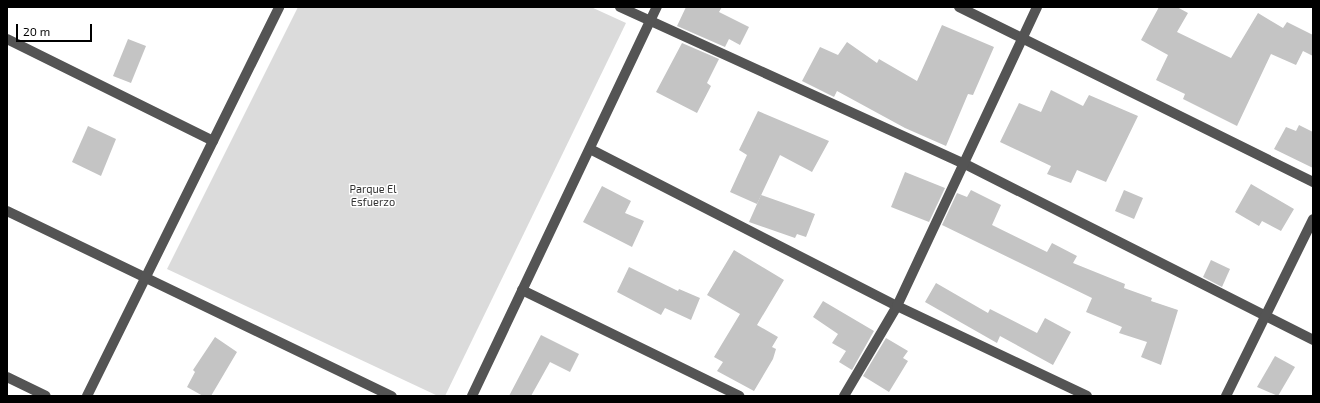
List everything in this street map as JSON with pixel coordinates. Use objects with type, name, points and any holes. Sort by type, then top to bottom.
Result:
[{"type":"street","points":[[87,396],[279,7]]},
{"type":"street","points":[[620,7],[963,164],[1313,340]]},
{"type":"street","points":[[472,396],[657,7]]},
{"type":"street","points":[[959,7],[1313,182]]},
{"type":"street","points":[[844,396],[897,306],[1037,7]]},
{"type":"street","points":[[7,39],[213,141]]},
{"type":"street","points":[[590,149],[897,306],[1087,396]]},
{"type":"street","points":[[7,211],[392,396]]},
{"type":"street","points":[[1226,396],[1267,316],[1313,219]]},
{"type":"street","points":[[522,290],[739,396]]},
{"type":"street","points":[[7,377],[46,396]]},
{"type":"green space","name":"Parque El Esfuerzo","points":[[298,7],[591,7],[626,23],[445,396],[438,396],[167,269]]},
{"type":"building","points":[[686,7],[722,7],[719,12],[749,27],[740,45],[729,39],[725,47],[677,26]]},
{"type":"building","points":[[1159,7],[1177,7],[1188,13],[1177,32],[1231,58],[1258,13],[1283,28],[1287,22],[1313,35],[1313,56],[1303,51],[1296,65],[1271,54],[1237,126],[1183,99],[1185,94],[1156,80],[1168,55],[1141,40]]},
{"type":"building","points":[[942,25],[994,47],[973,95],[968,94],[946,146],[905,128],[837,91],[834,97],[802,81],[820,47],[838,55],[847,42],[877,63],[879,59],[917,81]]},
{"type":"building","points":[[128,39],[146,46],[131,83],[113,76]]},
{"type":"building","points":[[682,43],[719,59],[707,83],[711,86],[697,113],[656,92]]},
{"type":"building","points":[[1051,90],[1083,106],[1089,95],[1138,116],[1106,182],[1077,170],[1071,183],[1047,174],[1051,166],[1000,142],[1019,103],[1041,112]]},
{"type":"building","points":[[758,111],[829,141],[812,172],[780,155],[757,204],[730,192],[747,155],[739,150]]},
{"type":"building","points":[[1299,125],[1313,132],[1313,168],[1274,149],[1286,127],[1296,131]]},
{"type":"building","points":[[88,126],[116,139],[101,176],[72,162]]},
{"type":"building","points":[[905,172],[945,188],[929,222],[891,207]]},
{"type":"building","points":[[1251,184],[1294,209],[1281,231],[1262,221],[1259,226],[1235,212]]},
{"type":"building","points":[[602,186],[631,201],[625,213],[644,221],[632,247],[583,222]]},
{"type":"building","points":[[971,190],[1001,205],[992,225],[1047,252],[1052,243],[1077,256],[1073,263],[1125,284],[1124,288],[1152,298],[1151,301],[1178,310],[1161,365],[1141,357],[1147,342],[1119,333],[1122,327],[1086,312],[1092,298],[942,225],[957,193],[967,197]]},
{"type":"building","points":[[1124,190],[1143,198],[1134,219],[1115,211]]},
{"type":"building","points":[[761,195],[815,214],[806,237],[797,234],[795,238],[749,222]]},
{"type":"building","points":[[734,250],[784,280],[757,325],[778,337],[772,347],[776,349],[773,359],[754,391],[717,371],[723,362],[714,357],[740,314],[707,295]]},
{"type":"building","points":[[1211,260],[1230,269],[1222,287],[1203,277]]},
{"type":"building","points":[[629,267],[678,291],[679,289],[700,298],[691,320],[665,308],[661,315],[617,292]]},
{"type":"building","points":[[936,283],[988,313],[990,309],[1037,333],[1045,318],[1071,332],[1053,365],[1000,336],[997,343],[925,302]]},
{"type":"building","points":[[823,301],[874,331],[852,370],[839,362],[846,351],[832,343],[838,334],[813,317]]},
{"type":"building","points":[[541,335],[579,354],[570,372],[550,362],[531,396],[509,396]]},
{"type":"building","points":[[215,337],[237,352],[211,396],[203,396],[187,387],[195,372],[193,370]]},
{"type":"building","points":[[886,338],[908,351],[903,358],[908,361],[889,392],[863,376]]},
{"type":"building","points":[[1275,356],[1295,367],[1278,396],[1257,387]]}]
